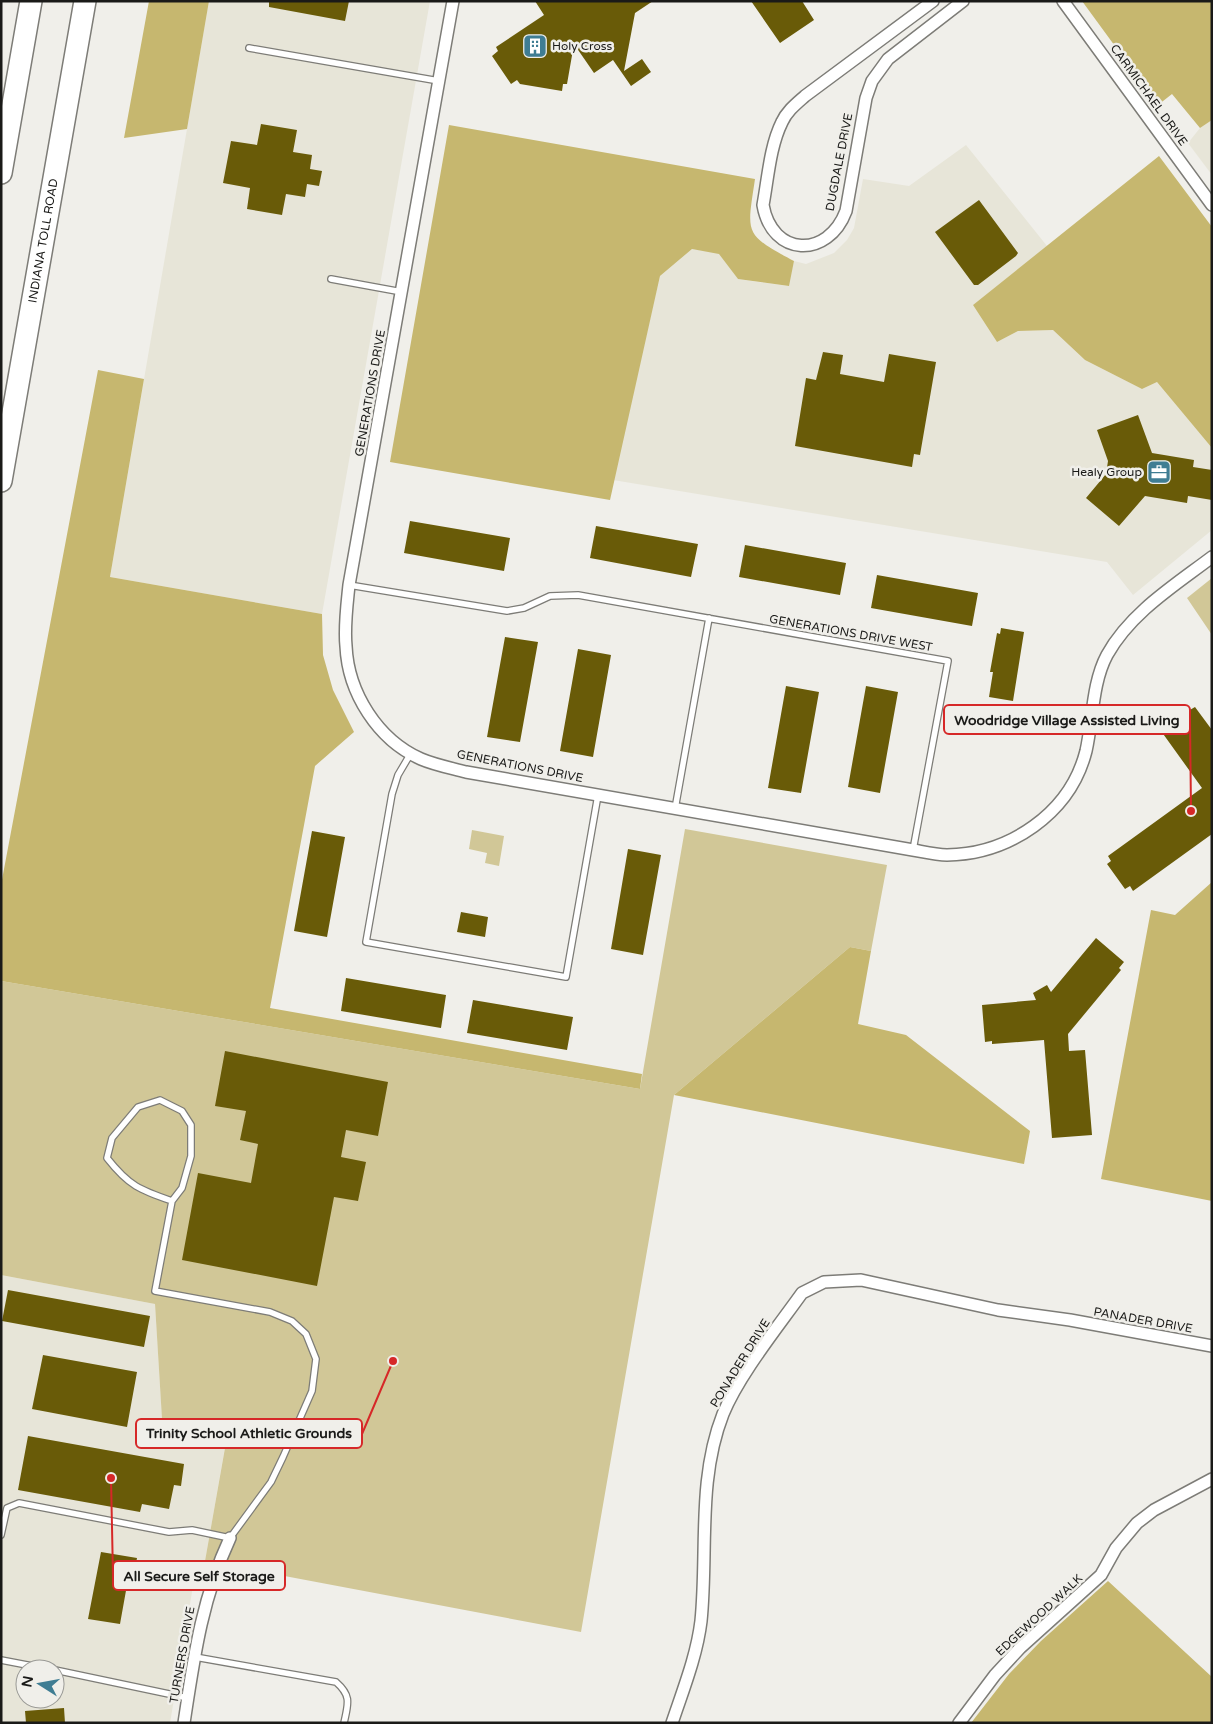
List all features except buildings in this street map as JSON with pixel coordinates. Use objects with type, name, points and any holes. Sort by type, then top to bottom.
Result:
[{"type":"highway","points":[[1,173],[32,1]]},
{"type":"highway","name":"INDIANA TOLL ROAD","points":[[1,481],[85,1]]},
{"type":"street","name":"GENERATIONS DRIVE","points":[[454,1],[349,585],[346,647],[349,670],[358,695],[371,719],[388,736],[411,753],[422,759],[466,772],[913,850],[945,855],[989,849],[1012,841],[1032,828],[1063,799],[1077,776],[1085,752],[1098,684],[1107,656],[1123,632],[1136,618],[1212,557]]},
{"type":"street","name":"DUGDALE DRIVE","points":[[933,1],[805,96],[791,109],[782,122],[776,136],[763,205],[765,216],[771,228],[791,244],[802,246],[824,241],[841,224],[846,211],[866,98],[872,81],[888,60],[964,1]]},
{"type":"street","name":"CARMICHAEL DRIVE","points":[[1063,1],[1212,205]]},
{"type":"street","name":"PONADER DRIVE","points":[[672,1723],[699,1638],[708,1479],[717,1433],[733,1396],[802,1293],[824,1282],[861,1280],[998,1310],[1070,1320]]},
{"type":"street","name":"PANADER DRIVE","points":[[1070,1320],[1212,1346]]},
{"type":"street","name":"EDGEWOOD WALK","points":[[959,1723],[996,1675],[1020,1648],[1101,1575],[1116,1548],[1137,1522],[1154,1510],[1212,1480]]},
{"type":"street","name":"TURNERS DRIVE","points":[[184,1723],[206,1598],[215,1571],[230,1538]]},
{"type":"lane","points":[[249,48],[439,82]]},
{"type":"lane","points":[[331,279],[402,292]]},
{"type":"lane","name":"GENERATIONS DRIVE WEST","points":[[349,585],[507,610],[524,608],[550,596],[578,595],[948,661],[913,850]]},
{"type":"lane","points":[[675,809],[709,618]]},
{"type":"lane","points":[[411,753],[398,775],[392,794],[366,942],[566,977],[598,795]]},
{"type":"lane","points":[[1,1536],[7,1508],[19,1503],[169,1532],[192,1530],[230,1538],[271,1482],[312,1391],[316,1359],[306,1334],[292,1321],[270,1312],[155,1291],[172,1201],[182,1188],[191,1156],[191,1125],[182,1111],[160,1100],[138,1107],[112,1138],[107,1158],[123,1178],[142,1191],[172,1201]]},
{"type":"lane","points":[[195,1657],[336,1682],[345,1690],[348,1700],[344,1723]]},
{"type":"lane","points":[[1,1660],[15,1663]]},
{"type":"lane","points":[[65,1672],[188,1698]]},
{"type":"shaded area","points":[[149,1],[209,1],[187,129],[124,138]]},
{"type":"shaded area","points":[[209,1],[430,1],[322,614],[110,577]]},
{"type":"shaded area","points":[[1082,1],[1212,1],[1212,120],[1200,128],[1172,94],[1158,105]]},
{"type":"shaded area","points":[[1212,120],[1212,175],[1188,143],[1200,128]]},
{"type":"shaded area","points":[[449,125],[755,179],[750,222],[752,230],[765,245],[794,261],[789,286],[738,279],[719,254],[692,249],[660,276],[610,500],[390,462]]},
{"type":"shaded area","points":[[966,145],[1047,246],[973,305],[997,342],[1018,331],[1053,330],[1085,360],[1142,389],[1157,382],[1212,448],[1212,530],[1133,595],[1107,562],[613,480],[660,276],[692,249],[719,253],[738,279],[788,286],[794,261],[806,264],[834,253],[847,240],[854,228],[863,179],[909,186]]},
{"type":"shaded area","points":[[1159,156],[1212,227],[1212,448],[1157,382],[1142,389],[1085,360],[1053,330],[1018,331],[997,342],[973,305]]},
{"type":"shaded area","points":[[98,370],[144,379],[110,577],[322,614],[323,655],[333,690],[354,732],[315,766],[270,1008],[642,1074],[640,1089],[1,981],[1,885]]},
{"type":"shaded area","points":[[1212,578],[1212,635],[1187,598]]},
{"type":"shaded area","points":[[685,829],[887,865],[871,951],[850,947],[674,1095],[581,1632],[205,1561],[228,1431],[162,1419],[155,1304],[1,1275],[1,981],[640,1089]]},
{"type":"shaded area","points":[[472,830],[504,836],[499,866],[485,863],[487,853],[469,849]]},
{"type":"shaded area","points":[[1212,882],[1212,1201],[1101,1179],[1151,910],[1175,915]]},
{"type":"shaded area","points":[[850,947],[871,951],[858,1024],[906,1035],[1030,1131],[1024,1164],[674,1095]]},
{"type":"shaded area","points":[[1,1275],[155,1304],[162,1418],[228,1430],[205,1561],[193,1586],[170,1723],[1,1723]]},
{"type":"shaded area","points":[[1108,1581],[1212,1677],[1212,1723],[971,1723],[1009,1674],[1041,1641]]},
{"type":"place","name":"Holy Cross","points":[[535,46]]},
{"type":"place","name":"Healy Group","points":[[1159,472]]},
{"type":"place","name":"Woodridge Village Assisted Living","points":[[1191,811]]},
{"type":"place","name":"Trinity School Athletic Grounds","points":[[393,1361]]},
{"type":"place","name":"All Secure Self Storage","points":[[111,1478]]}]
